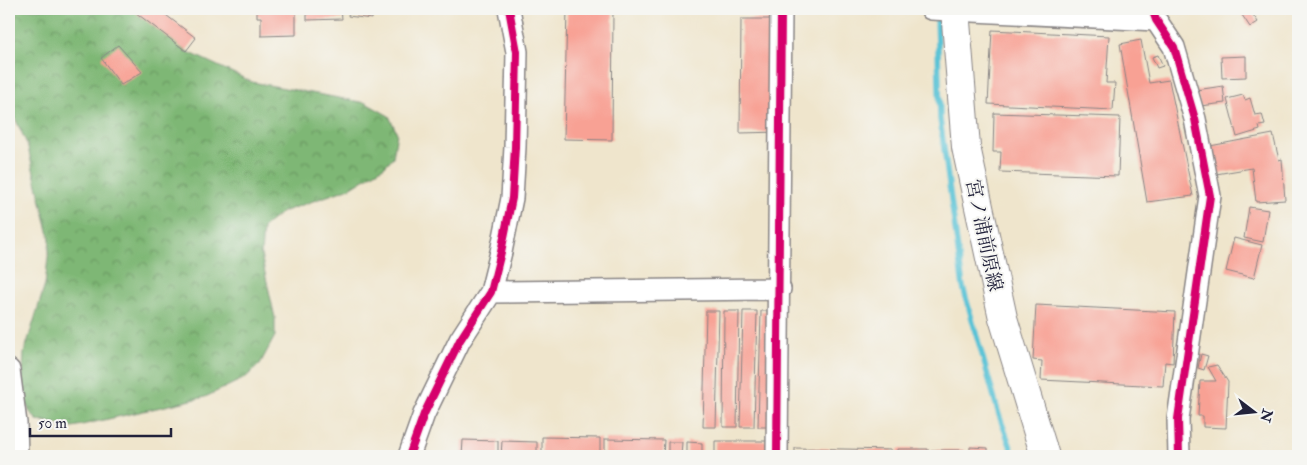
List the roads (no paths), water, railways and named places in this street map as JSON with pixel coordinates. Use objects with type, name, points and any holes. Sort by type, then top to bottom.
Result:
[{"type":"main road","name":"宮ノ浦前原線","points":[[947,9],[966,147],[1003,318],[1045,456]]},
{"type":"street","points":[[409,456],[424,414],[460,340],[490,292],[501,252],[512,190],[518,52],[509,9]]},
{"type":"street","points":[[777,456],[782,9]]},
{"type":"street","points":[[947,9],[1154,14],[1174,47],[1195,119],[1210,196],[1178,419],[1179,456]]},
{"type":"street","points":[[490,292],[780,289]]},
{"type":"street","points":[[9,370],[16,423],[17,456]]},
{"type":"waterway","points":[[937,13],[940,119],[963,287],[999,415],[1014,456]]}]
